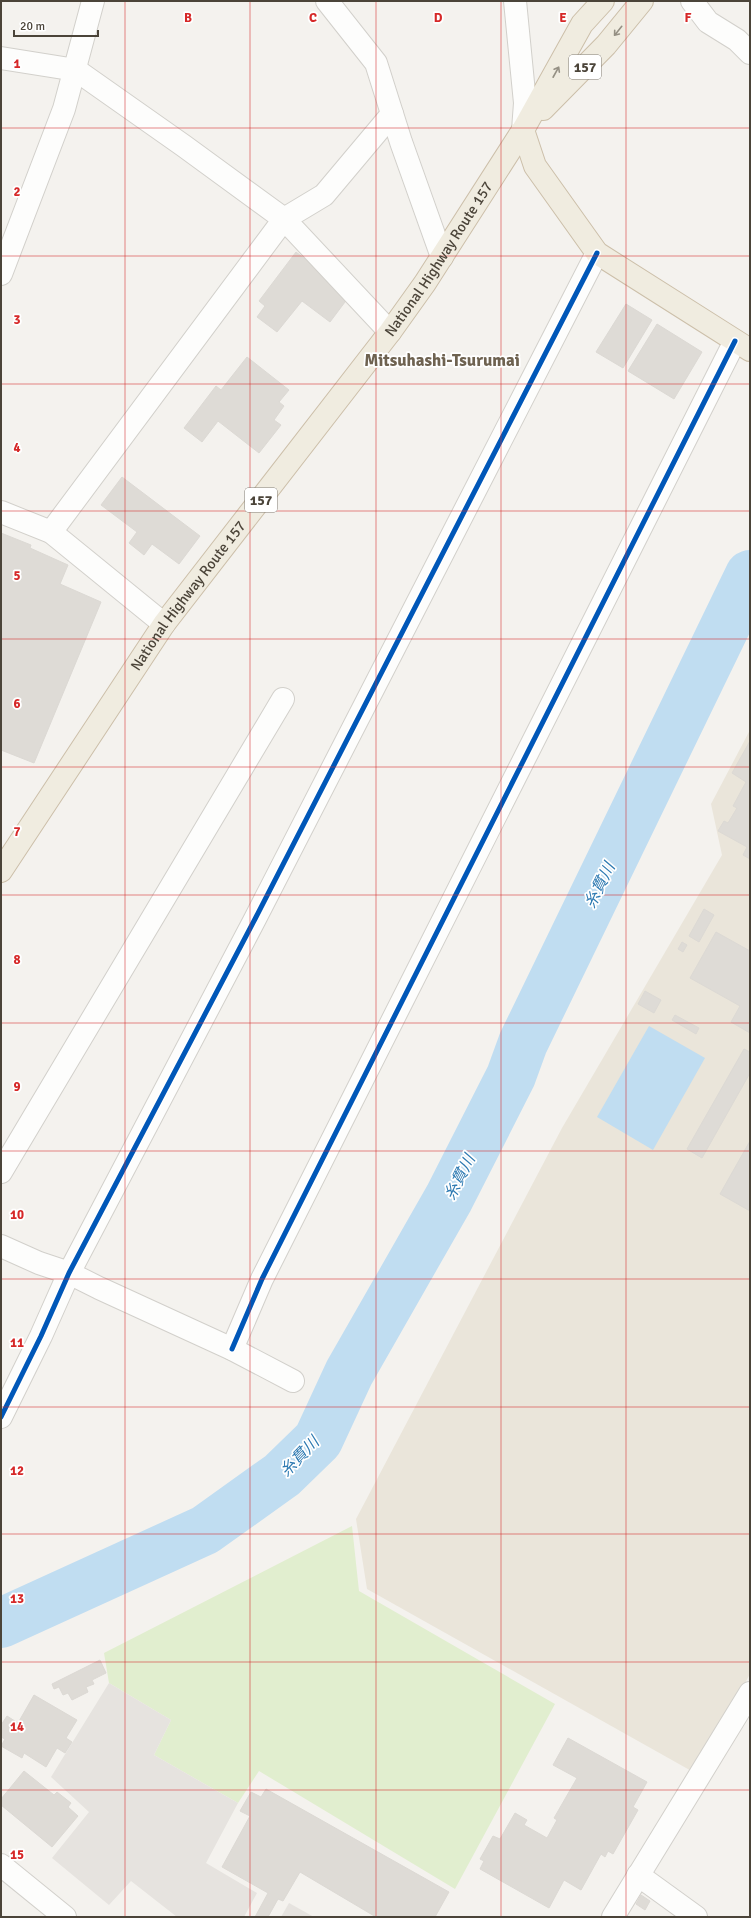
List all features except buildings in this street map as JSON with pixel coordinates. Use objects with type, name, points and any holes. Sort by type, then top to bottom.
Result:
[{"type":"highway","name":"National Highway Route 157","points":[[4,861],[164,624],[390,332],[442,257],[523,130],[582,24],[603,1]]},
{"type":"highway","name":"National Highway Route 157","points":[[523,130],[606,46],[642,1]]},
{"type":"highway","points":[[523,130],[535,166],[597,253],[743,345]]},
{"type":"street","points":[[1,274],[64,109],[76,70],[93,1]]},
{"type":"street","points":[[327,1],[376,63],[392,114],[442,257]]},
{"type":"street","points":[[515,1],[526,103],[523,130]]},
{"type":"street","points":[[692,1],[708,22],[746,39]]},
{"type":"street","points":[[1,58],[76,70],[284,219],[390,332]]},
{"type":"street","points":[[51,532],[284,219],[324,195],[392,114]]},
{"type":"street","points":[[1,1416],[69,1273],[255,919],[597,253]]},
{"type":"street","points":[[232,1348],[269,1265],[743,345]]},
{"type":"street","points":[[1,512],[51,532],[164,624]]},
{"type":"street","points":[[1,1172],[283,699]]},
{"type":"street","points":[[1,1246],[38,1263],[69,1273],[232,1348],[293,1381]]},
{"type":"street","points":[[614,1917],[750,1692]]},
{"type":"street","points":[[1,1865],[65,1917]]},
{"type":"street","points":[[638,1875],[696,1917]]},
{"type":"shaded area","points":[[750,730],[750,1674],[695,1773],[367,1589],[356,1519],[562,1128],[722,855],[711,804]]},
{"type":"shaded area","points":[[109,1683],[171,1720],[154,1755],[238,1803],[206,1863],[257,1893],[244,1917],[177,1917],[131,1881],[109,1905],[52,1858],[89,1812],[51,1777]]},
{"type":"shaded area","points":[[289,1903],[314,1917],[281,1917]]},
{"type":"green space","points":[[352,1526],[359,1591],[555,1704],[455,1889],[259,1771],[238,1803],[154,1755],[171,1720],[109,1683],[104,1653]]},
{"type":"water","points":[[649,1026],[705,1058],[653,1150],[597,1117]]},
{"type":"waterway","name":"糸貫川","points":[[1,1623],[205,1530],[282,1475],[318,1440],[349,1373],[449,1198],[511,1076],[523,1043],[750,575]]},
{"type":"cycle path","points":[[1,1417],[41,1336],[69,1273],[255,919],[597,253]]},
{"type":"cycle path","points":[[232,1349],[262,1279],[735,341]]},
{"type":"district","name":"Mitsuhashi-Tsurumai","points":[[442,360]]}]
